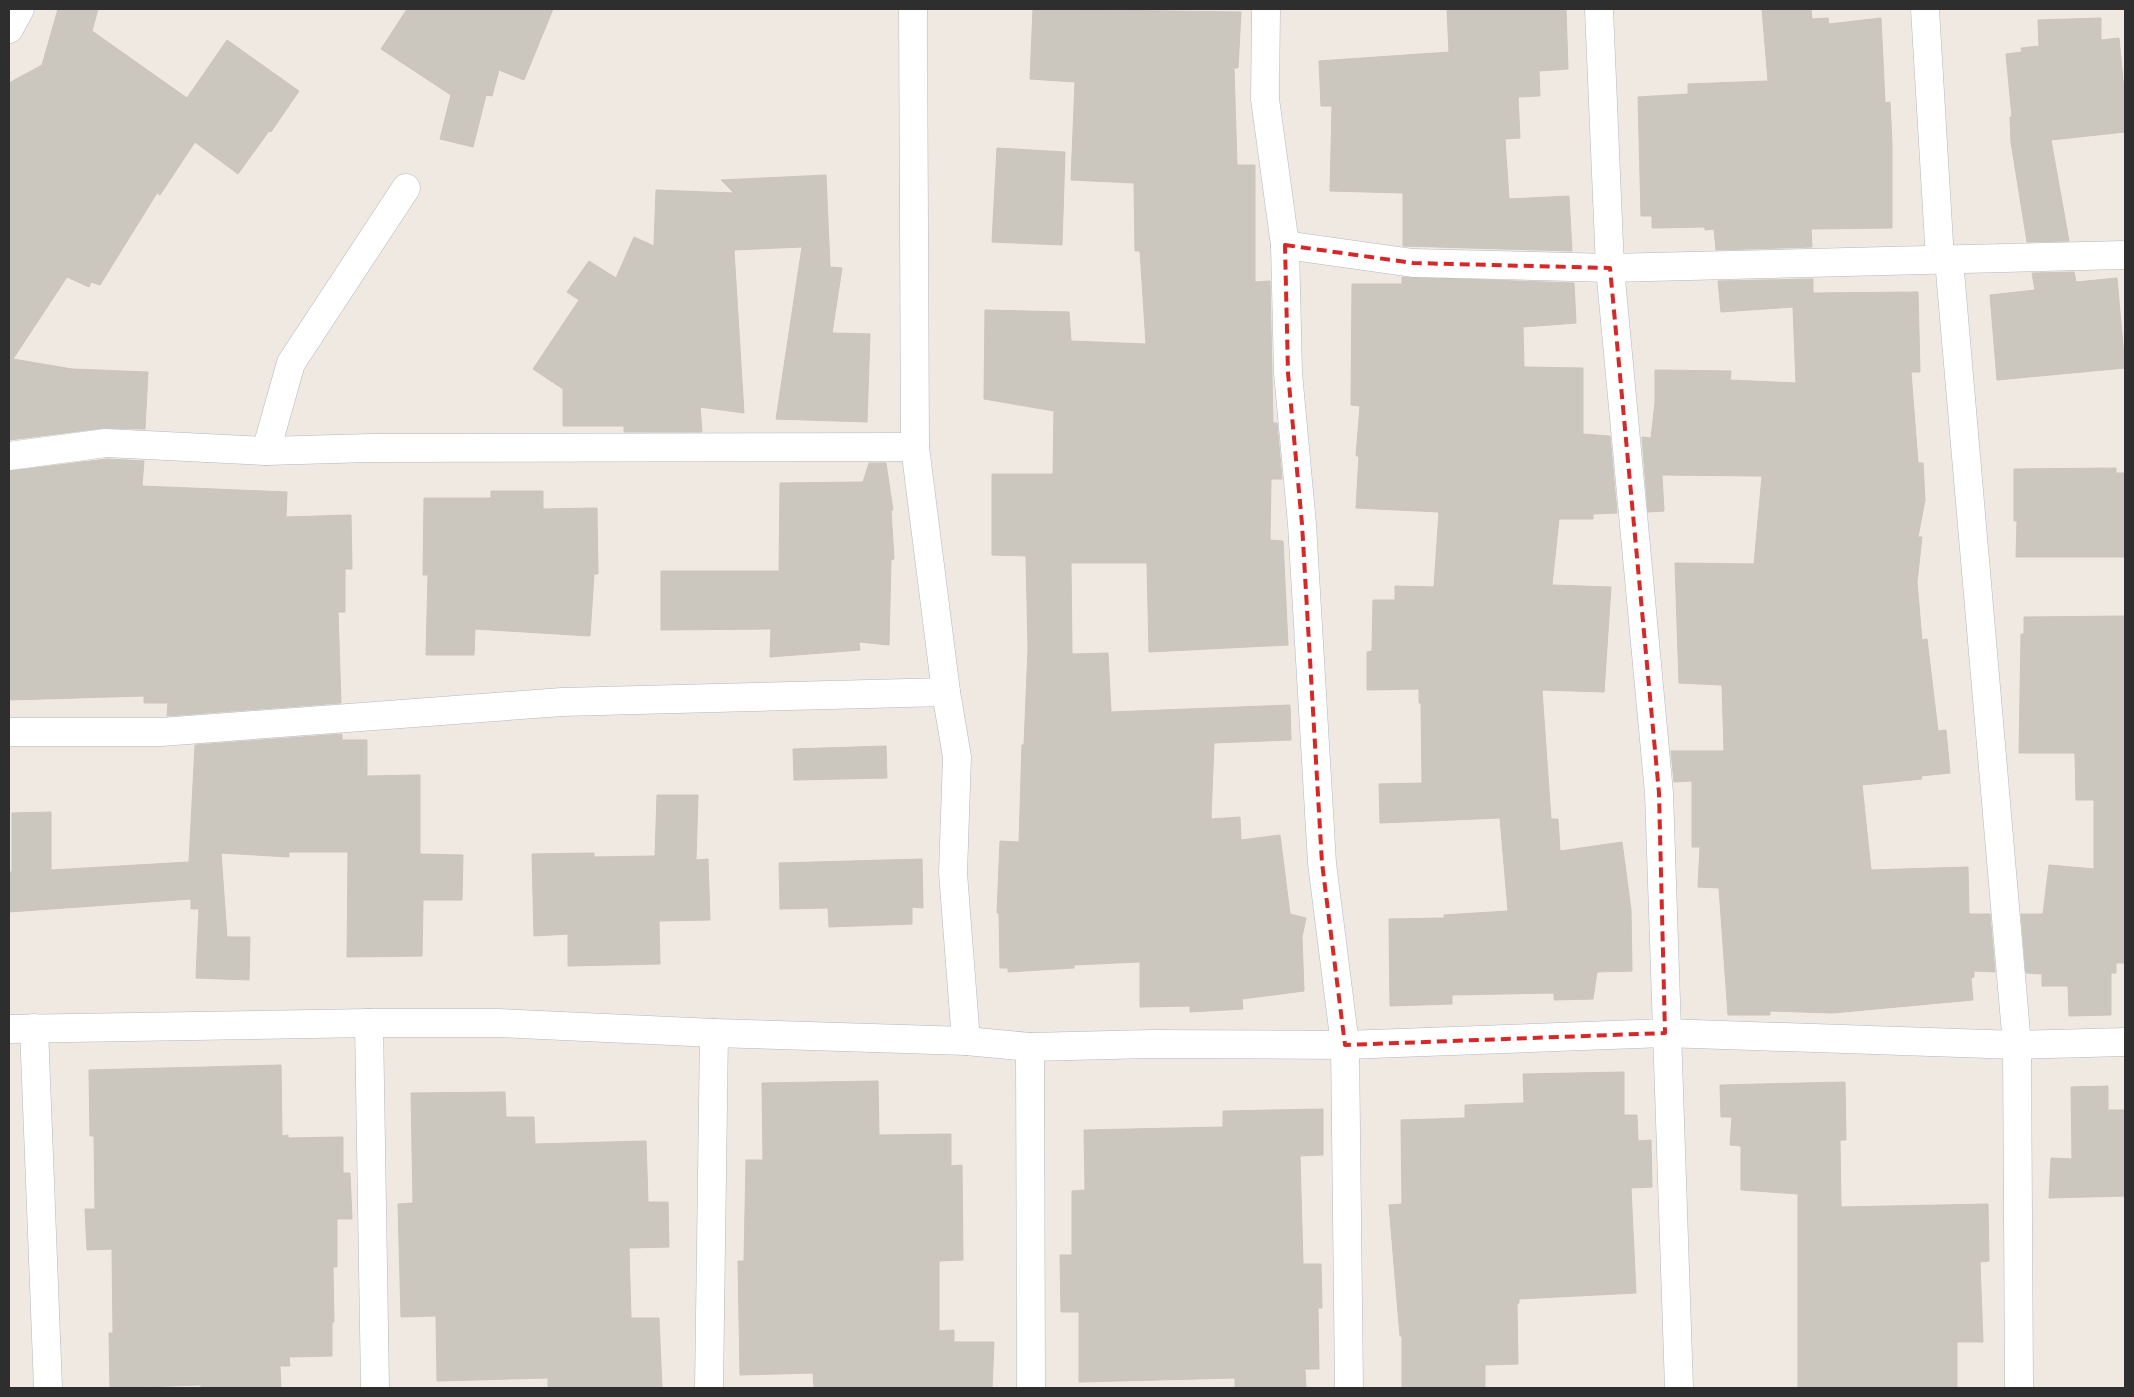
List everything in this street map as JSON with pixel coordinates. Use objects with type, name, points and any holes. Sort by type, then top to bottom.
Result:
[{"type":"street","points":[[9,29],[20,9]]},
{"type":"street","points":[[913,9],[915,447],[946,692],[957,757],[953,873],[966,1041]]},
{"type":"street","points":[[1266,9],[1265,99],[1285,244],[1288,372],[1302,524],[1322,863],[1345,1045],[1349,1388]]},
{"type":"street","points":[[1599,9],[1610,268],[1658,793],[1679,1388]]},
{"type":"street","points":[[1925,9],[1944,260],[2017,1045],[2019,1388]]},
{"type":"street","points":[[266,451],[291,364],[406,188]]},
{"type":"street","points":[[1285,244],[1413,264],[1610,268],[2125,255]]},
{"type":"street","points":[[9,456],[106,443],[266,451],[370,448],[915,447]]},
{"type":"street","points":[[9,732],[161,732],[562,702],[946,692]]},
{"type":"street","points":[[48,1388],[21,1029],[369,1023],[497,1023],[714,1033],[966,1041],[1030,1046],[1151,1044],[1345,1045],[1665,1033],[2017,1045],[2125,1042]]},
{"type":"street","points":[[369,1023],[374,1388]]},
{"type":"street","points":[[709,1388],[714,1033]]},
{"type":"street","points":[[1030,1046],[1031,1388]]},
{"type":"highlighted area","points":[[1285,245],[1413,263],[1610,268],[1659,793],[1665,1033],[1345,1045],[1322,863],[1302,524],[1288,373]]},
{"type":"building","points":[[58,9],[98,9],[92,31],[187,98],[227,40],[299,91],[271,132],[269,131],[238,174],[195,142],[160,195],[157,193],[100,285],[91,282],[89,287],[67,277],[13,359],[72,369],[148,372],[145,429],[104,428],[9,440],[9,83],[42,65]]},
{"type":"building","points":[[407,9],[553,9],[524,80],[499,70],[492,96],[486,95],[473,147],[440,139],[451,95],[381,49]]},
{"type":"building","points":[[1033,9],[1241,12],[1238,68],[1234,68],[1237,165],[1255,165],[1255,282],[1270,281],[1273,423],[1277,423],[1282,479],[1271,479],[1270,540],[1283,541],[1288,645],[1149,652],[1147,563],[1071,563],[1072,654],[1108,653],[1111,712],[1290,705],[1291,740],[1214,743],[1211,819],[1240,817],[1241,840],[1280,835],[1290,914],[1306,918],[1302,937],[1304,991],[1242,999],[1243,1009],[1190,1012],[1190,1006],[1140,1007],[1140,962],[1074,965],[1074,968],[1008,972],[1008,968],[1000,968],[999,913],[997,913],[1000,841],[1019,842],[1022,745],[1024,745],[1028,649],[1026,556],[992,555],[992,474],[1053,474],[1054,411],[984,399],[985,310],[1069,312],[1071,341],[1146,344],[1140,251],[1135,251],[1134,183],[1071,180],[1075,82],[1030,79]]},
{"type":"building","points":[[1447,9],[1566,9],[1568,69],[1539,71],[1540,96],[1518,97],[1520,138],[1505,139],[1509,199],[1569,196],[1572,251],[1403,246],[1403,193],[1330,191],[1332,106],[1321,106],[1319,61],[1449,52]]},
{"type":"building","points":[[1762,9],[1811,9],[1812,19],[1828,18],[1829,24],[1881,18],[1885,103],[1890,102],[1892,228],[1811,229],[1812,247],[1716,250],[1714,229],[1705,230],[1705,227],[1652,228],[1652,216],[1641,216],[1638,97],[1688,94],[1688,84],[1768,81]]},
{"type":"building","points":[[2101,18],[2101,40],[2119,38],[2125,101],[2125,132],[2051,140],[2069,241],[2027,242],[2011,142],[2010,117],[2012,117],[2006,54],[2022,52],[2021,48],[2039,46],[2038,20]]},
{"type":"building","points":[[997,148],[1065,152],[1062,245],[992,242]]},
{"type":"building","points":[[826,175],[830,267],[842,268],[832,333],[870,334],[867,422],[776,419],[802,247],[734,250],[744,413],[700,407],[702,432],[624,432],[624,426],[563,426],[563,389],[533,369],[579,300],[567,292],[589,261],[616,278],[634,237],[654,246],[656,190],[734,193],[721,180]]},
{"type":"building","points":[[2074,272],[2076,282],[2117,278],[2125,368],[1997,380],[1990,295],[2035,290],[2032,273]]},
{"type":"building","points":[[1402,277],[1574,283],[1576,323],[1523,327],[1524,367],[1583,368],[1583,434],[1610,436],[1617,513],[1593,514],[1593,519],[1559,519],[1552,585],[1611,587],[1604,692],[1542,690],[1551,819],[1558,819],[1560,851],[1622,842],[1631,910],[1632,971],[1597,972],[1593,999],[1554,1000],[1554,993],[1452,995],[1452,1004],[1390,1006],[1389,919],[1444,918],[1444,915],[1508,911],[1500,818],[1380,823],[1379,784],[1422,783],[1421,703],[1419,703],[1419,689],[1367,690],[1367,652],[1372,651],[1373,600],[1395,600],[1395,586],[1434,587],[1439,512],[1356,508],[1359,456],[1356,456],[1360,406],[1351,405],[1352,284],[1402,284]]},
{"type":"building","points":[[1813,279],[1813,293],[1918,292],[1920,372],[1911,372],[1918,463],[1923,463],[1925,500],[1918,537],[1922,537],[1917,582],[1922,640],[1927,639],[1938,731],[1946,730],[1950,773],[1921,776],[1922,779],[1862,785],[1871,870],[1968,867],[1969,914],[1990,914],[1995,972],[1974,971],[1974,977],[1971,978],[1973,1000],[1832,1013],[1770,1011],[1770,1015],[1728,1015],[1719,888],[1698,887],[1700,847],[1692,847],[1692,781],[1674,782],[1671,751],[1724,751],[1722,685],[1679,683],[1675,563],[1754,564],[1762,476],[1662,475],[1664,511],[1648,512],[1642,437],[1651,438],[1655,403],[1655,370],[1731,371],[1730,380],[1796,383],[1793,307],[1721,312],[1718,281]]},
{"type":"building","points":[[107,459],[144,461],[142,486],[287,492],[286,517],[351,515],[352,569],[345,569],[345,612],[338,612],[341,703],[167,716],[168,703],[144,703],[144,696],[9,700],[9,471]]},
{"type":"building","points":[[869,463],[886,463],[893,510],[891,510],[894,559],[891,560],[889,645],[859,642],[860,650],[770,657],[771,629],[661,630],[661,571],[779,571],[780,483],[863,482]]},
{"type":"building","points":[[2116,468],[2116,473],[2125,473],[2125,557],[2016,557],[2017,521],[2014,521],[2014,469]]},
{"type":"building","points":[[491,491],[543,491],[543,509],[597,508],[598,574],[594,574],[590,636],[475,629],[474,655],[426,655],[428,575],[423,575],[424,498],[491,498]]},
{"type":"building","points":[[2125,616],[2125,963],[2116,963],[2116,973],[2111,973],[2111,1015],[2069,1016],[2068,986],[2042,986],[2042,974],[2026,973],[2021,914],[2043,914],[2049,865],[2094,869],[2094,800],[2076,800],[2075,753],[2019,753],[2021,634],[2024,634],[2024,617]]},
{"type":"building","points":[[342,734],[342,740],[367,740],[367,776],[420,775],[420,854],[463,855],[462,900],[423,900],[422,956],[347,957],[348,852],[289,852],[289,857],[221,853],[227,937],[250,937],[249,980],[196,978],[199,909],[191,909],[191,899],[9,912],[9,872],[12,872],[12,813],[51,812],[51,870],[189,862],[195,745]]},
{"type":"building","points":[[886,746],[887,778],[794,780],[793,749]]},
{"type":"building","points":[[657,795],[698,795],[696,860],[708,859],[710,920],[659,921],[660,964],[568,966],[568,934],[534,936],[532,854],[594,853],[594,857],[655,856]]},
{"type":"building","points":[[922,859],[923,908],[912,907],[912,924],[829,927],[828,908],[780,909],[779,863]]},
{"type":"building","points":[[281,1065],[282,1136],[288,1135],[288,1138],[343,1137],[343,1173],[350,1173],[352,1219],[337,1219],[337,1267],[333,1267],[334,1322],[332,1322],[332,1356],[289,1357],[290,1366],[280,1366],[281,1388],[201,1388],[201,1385],[110,1388],[109,1333],[113,1333],[112,1249],[87,1250],[85,1209],[95,1209],[94,1136],[90,1136],[89,1070]]},
{"type":"building","points":[[1624,1072],[1624,1115],[1637,1115],[1638,1141],[1651,1140],[1652,1187],[1631,1188],[1636,1293],[1519,1299],[1517,1304],[1518,1364],[1485,1365],[1485,1388],[1402,1388],[1402,1336],[1400,1336],[1389,1205],[1402,1204],[1401,1120],[1465,1118],[1465,1105],[1524,1103],[1523,1074]]},
{"type":"building","points":[[878,1081],[879,1135],[951,1134],[951,1166],[962,1165],[963,1260],[939,1261],[939,1331],[954,1330],[954,1342],[994,1342],[992,1388],[814,1388],[813,1373],[740,1375],[738,1261],[744,1261],[746,1160],[763,1160],[762,1083]]},
{"type":"building","points":[[1845,1082],[1846,1140],[1840,1140],[1841,1207],[1988,1204],[1989,1261],[1980,1262],[1983,1342],[1957,1342],[1957,1387],[1798,1388],[1798,1194],[1741,1190],[1741,1146],[1730,1145],[1732,1117],[1721,1117],[1720,1085]]},
{"type":"building","points":[[2108,1086],[2108,1110],[2125,1110],[2125,1196],[2049,1198],[2051,1158],[2072,1159],[2071,1087]]},
{"type":"building","points":[[505,1092],[506,1117],[534,1117],[535,1144],[646,1141],[648,1202],[668,1202],[669,1247],[629,1248],[631,1318],[659,1318],[662,1388],[548,1388],[548,1378],[437,1381],[436,1316],[401,1317],[398,1204],[413,1203],[411,1093]]},
{"type":"building","points":[[1323,1109],[1323,1155],[1300,1156],[1303,1264],[1321,1264],[1322,1308],[1318,1308],[1319,1369],[1305,1369],[1306,1388],[1235,1388],[1235,1378],[1079,1382],[1079,1312],[1061,1312],[1060,1255],[1072,1255],[1072,1191],[1085,1190],[1084,1130],[1223,1127],[1223,1111]]}]
